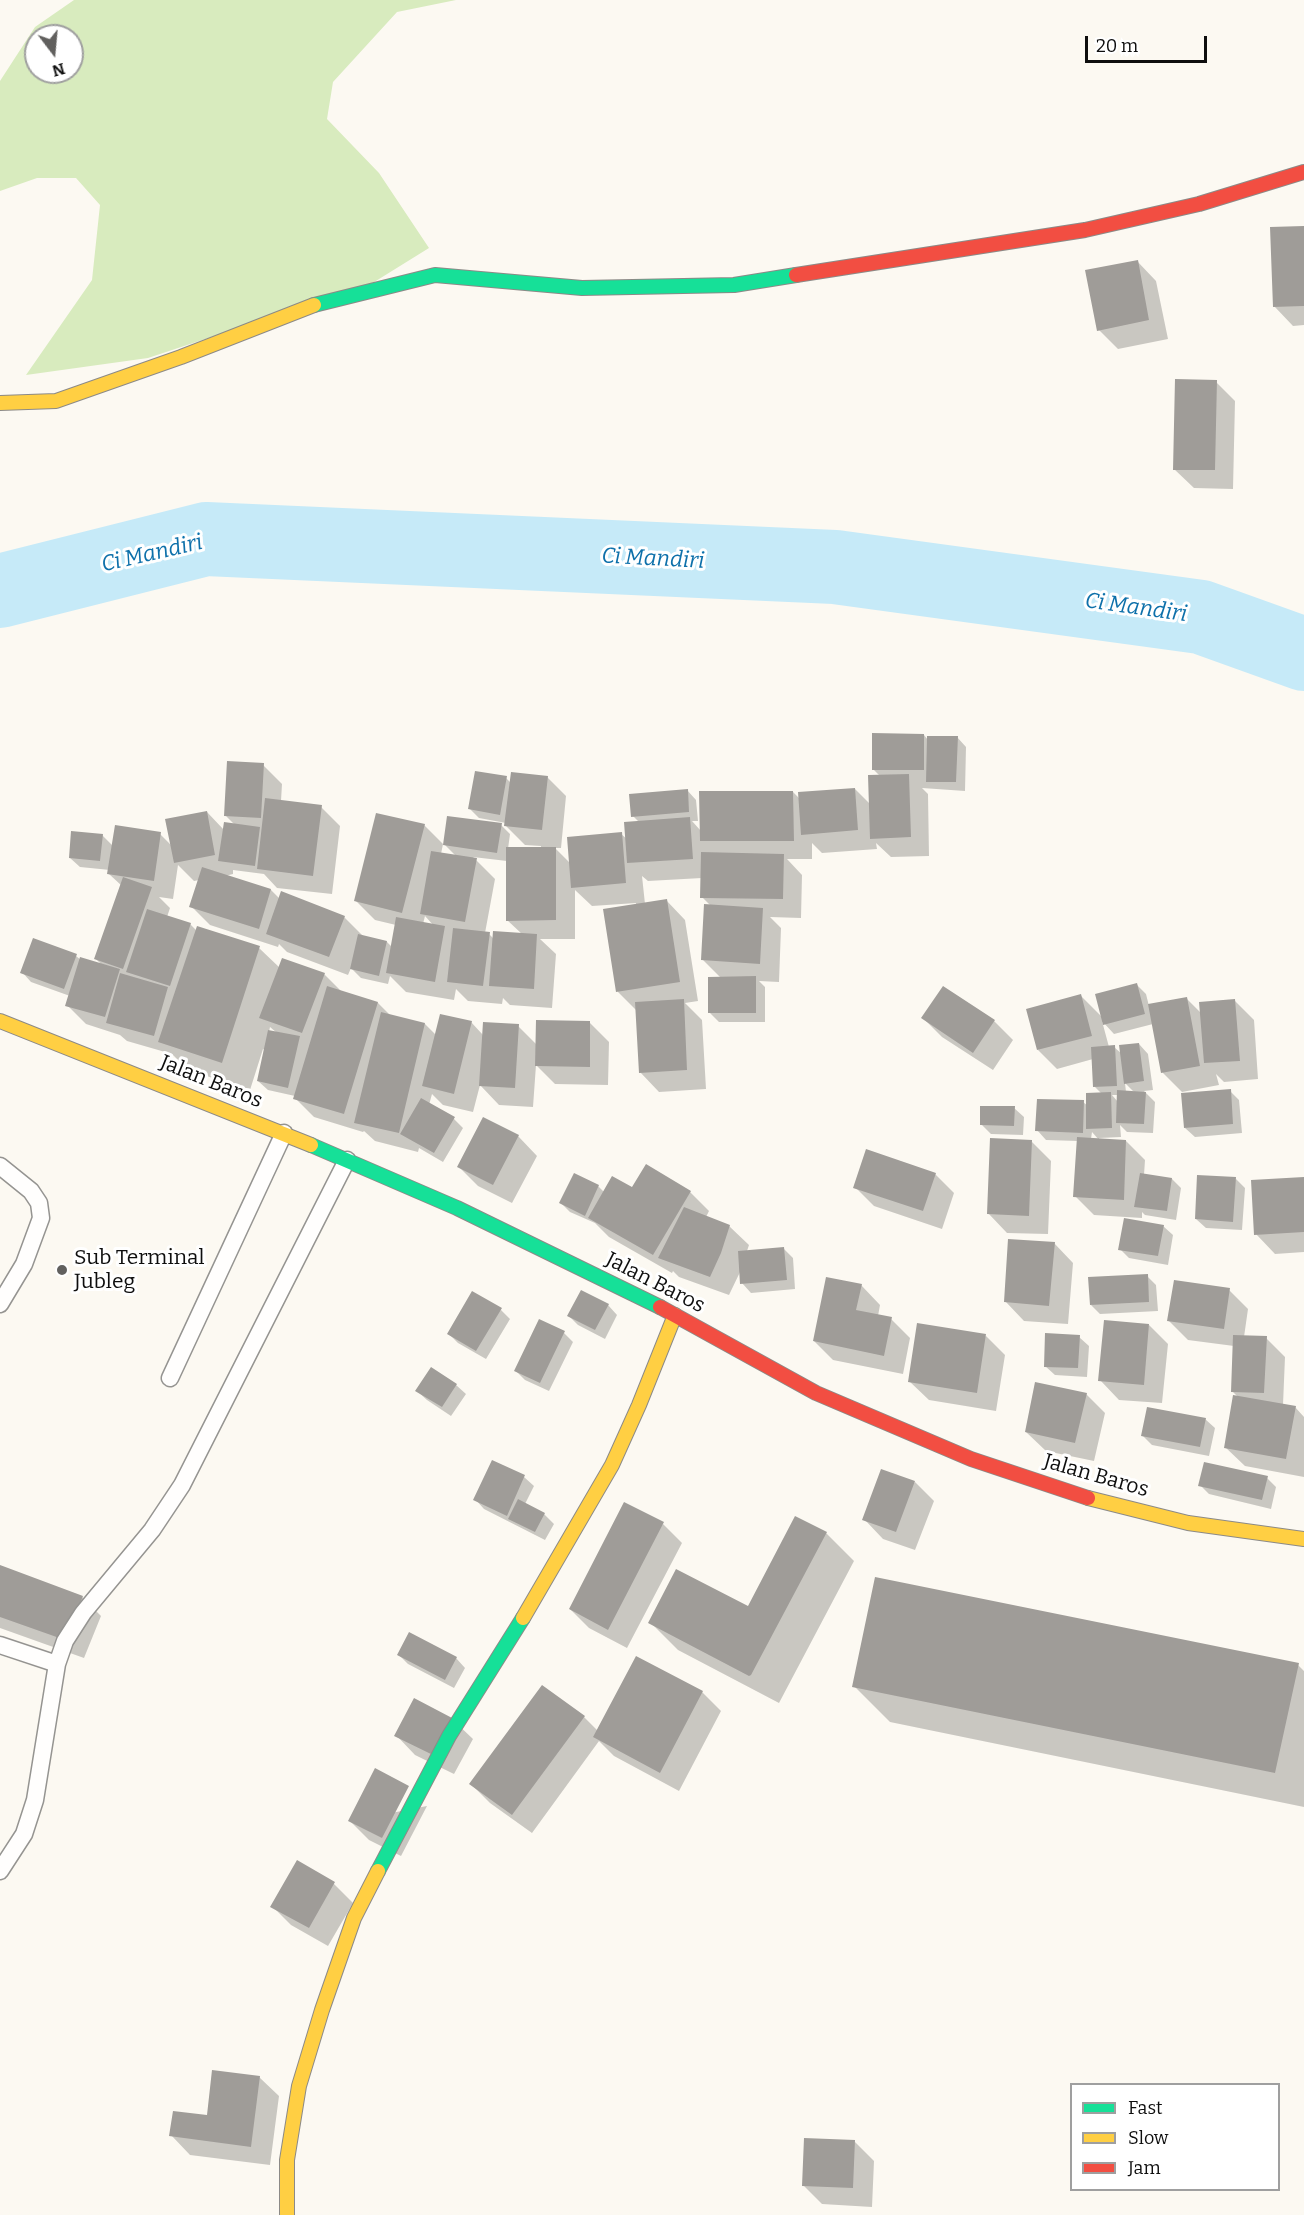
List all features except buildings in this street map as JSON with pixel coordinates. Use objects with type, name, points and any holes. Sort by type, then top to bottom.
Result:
[{"type":"street","points":[[0,403],[56,401],[181,357],[323,302],[435,275],[582,288],[734,285],[1085,230],[1198,204],[1304,171]]},
{"type":"street","name":"Jalan Baros","points":[[0,1021],[284,1134],[457,1208],[675,1315],[816,1393],[971,1459],[1083,1497],[1136,1511],[1188,1523],[1304,1539]]},
{"type":"street","points":[[287,2215],[287,2160],[299,2086],[321,2010],[354,1918],[449,1736],[527,1611],[612,1465],[675,1315]]},
{"type":"lane","points":[[170,1378],[284,1134]]},
{"type":"lane","points":[[0,1871],[24,1834],[35,1800],[57,1664],[65,1641],[83,1613],[152,1530],[182,1485],[347,1160]]},
{"type":"lane","points":[[0,1166],[32,1191],[39,1203],[41,1218],[24,1264],[0,1304]]},
{"type":"lane","points":[[0,1645],[57,1664]]},
{"type":"green space","points":[[74,0],[456,0],[397,12],[333,82],[327,119],[379,173],[429,248],[371,284],[148,358],[26,375],[92,280],[100,205],[76,178],[37,178],[0,191],[0,81],[24,44],[24,84],[84,84],[84,24],[39,24]]},
{"type":"waterway","name":"Ci Mandiri","points":[[0,591],[206,539],[835,567],[1201,617],[1304,654]]},
{"type":"traffic: fast","points":[[314,305],[435,275],[582,288],[734,285],[796,275]]},
{"type":"traffic: fast","points":[[311,1145],[457,1208],[660,1307]]},
{"type":"traffic: fast","points":[[378,1871],[449,1736],[523,1618]]},
{"type":"traffic: slow","points":[[0,403],[56,401],[181,357],[314,305]]},
{"type":"traffic: slow","points":[[0,1021],[311,1145]]},
{"type":"traffic: slow","points":[[523,1618],[612,1465],[675,1315]]},
{"type":"traffic: slow","points":[[1088,1498],[1188,1523],[1304,1539]]},
{"type":"traffic: slow","points":[[287,2215],[287,2160],[299,2086],[354,1918],[378,1871]]},
{"type":"traffic: jam","points":[[796,275],[1085,230],[1199,204],[1304,172]]},
{"type":"traffic: jam","points":[[660,1307],[816,1393],[971,1459],[1088,1498]]},
{"type":"place","name":"Sub Terminal Jubleg","points":[[62,1270]]}]
